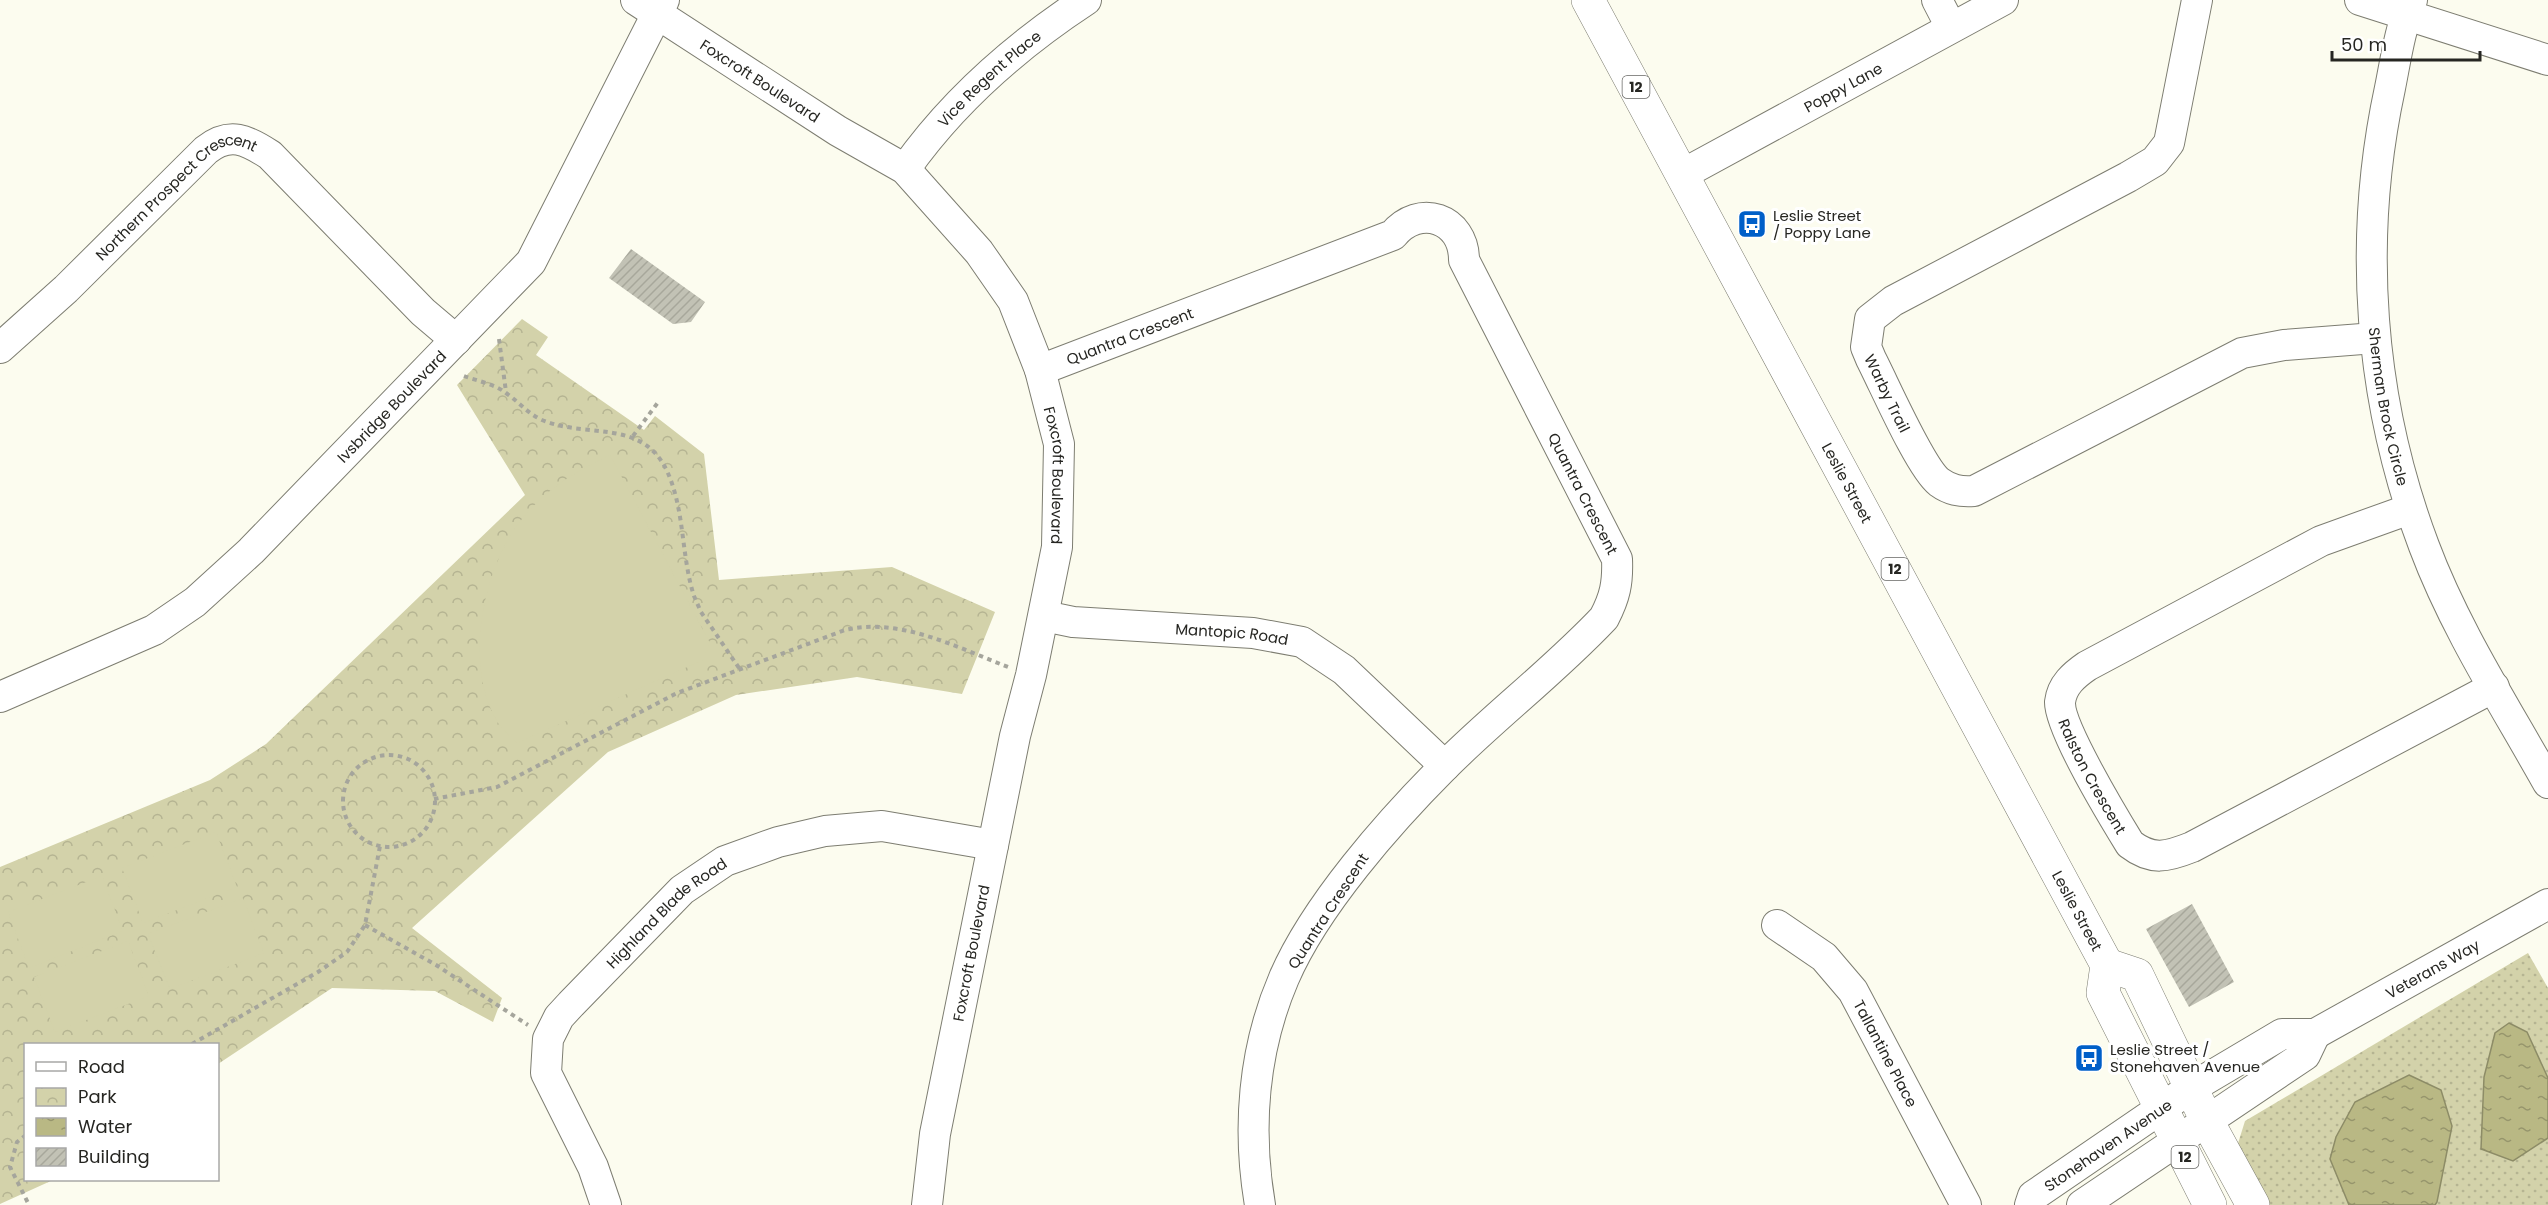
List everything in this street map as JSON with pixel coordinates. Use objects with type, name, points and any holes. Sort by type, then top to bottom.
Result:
[{"type":"main road","name":"Leslie Street","points":[[1588,0],[2107,965],[2103,993],[2210,1205]]},
{"type":"main road","name":"Leslie Street","points":[[2107,965],[2137,975],[2207,1121],[2253,1205]]},
{"type":"street","name":"Vice Regent Place","points":[[905,170],[927,138],[985,77],[1059,17],[1086,0]]},
{"type":"street","points":[[1937,0],[1951,27]]},
{"type":"street","name":"Poppy Lane","points":[[1683,174],[2003,0]]},
{"type":"street","name":"Warby Trail","points":[[2197,0],[2172,131],[2164,153],[2128,177],[1893,301],[1870,320],[1866,340],[1871,359],[1930,473],[1947,488],[1960,492],[1974,491],[2242,353],[2284,345],[2375,338]]},
{"type":"street","points":[[2360,0],[2409,7],[2548,60]]},
{"type":"street","name":"Foxcroft Boulevard","points":[[652,4],[838,131],[905,170],[979,252],[1013,301],[1040,369],[1059,444],[1057,547],[993,845],[935,1134],[927,1205]]},
{"type":"street","name":"Ivsbridge Boulevard","points":[[0,697],[154,630],[195,602],[251,550],[531,262],[652,4]]},
{"type":"street","name":"Sherman Brock Circle","points":[[2409,7],[2380,135],[2374,179],[2371,257],[2375,338],[2397,465],[2410,509],[2440,584],[2548,783]]},
{"type":"street","name":"Northern Prospect Crescent","points":[[0,348],[66,289],[206,150],[219,140],[231,139],[250,143],[270,155],[423,312],[456,340]]},
{"type":"street","name":"Quantra Crescent","points":[[1040,369],[1393,235],[1402,224],[1415,219],[1429,218],[1444,222],[1456,231],[1464,244],[1464,260],[1617,559],[1618,584],[1614,600],[1604,618],[1588,636],[1445,766],[1366,852],[1303,942],[1284,979],[1257,1073],[1252,1123],[1260,1205]]},
{"type":"street","name":"Ralston Crescent","points":[[2410,509],[2329,537],[2087,666],[2075,675],[2062,693],[2060,704],[2066,726],[2130,844],[2141,853],[2156,857],[2172,855],[2192,847],[2494,687]]},
{"type":"street","name":"Mantopic Road","points":[[1044,616],[1073,622],[1253,633],[1302,642],[1344,670],[1445,766]]},
{"type":"street","name":"Highland Blade Road","points":[[606,1205],[593,1167],[546,1073],[548,1039],[560,1017],[571,1004],[682,890],[725,861],[778,842],[825,831],[882,826],[993,845]]},
{"type":"street","name":"Veterans Way","points":[[2191,1088],[2282,1034],[2316,1034],[2548,904]]},
{"type":"street","name":"Tallantine Place","points":[[1777,925],[1824,957],[1853,991],[1966,1205]]},
{"type":"street","name":"Veterans Way","points":[[2177,1141],[2305,1055],[2316,1034]]},
{"type":"street","name":"Stonehaven Avenue","points":[[2030,1205],[2033,1196],[2191,1088]]},
{"type":"street","points":[[2082,1205],[2177,1141]]},
{"type":"path","points":[[499,339],[506,392]]},
{"type":"path","points":[[464,376],[506,392],[528,413],[543,420],[559,425],[633,436],[648,445],[668,472],[694,596],[701,612],[739,668]]},
{"type":"path","points":[[633,436],[659,401]]},
{"type":"path","points":[[434,799],[497,787],[677,693],[739,668],[845,630],[866,625],[896,627],[1031,675]]},
{"type":"path","points":[[380,756],[395,756],[410,761],[427,777],[434,799],[431,819],[418,836],[400,845],[380,846],[359,836],[345,817],[342,801],[345,786],[353,772],[365,762],[380,756]]},
{"type":"path","points":[[194,1043],[318,972],[347,952],[365,926],[380,846]]},
{"type":"path","points":[[365,926],[436,965],[548,1039]]},
{"type":"path","points":[[24,1136],[16,1142],[10,1167],[29,1205]]},
{"type":"green space","points":[[522,319],[548,337],[536,355],[644,430],[655,416],[704,454],[719,580],[892,567],[995,612],[962,694],[857,677],[736,695],[608,752],[412,928],[502,998],[493,1022],[435,991],[332,988],[219,1063],[219,1043],[24,1043],[24,1181],[51,1181],[0,1204],[0,867],[210,780],[266,744],[525,495],[457,385]]},
{"type":"green space","points":[[610,455],[710,643],[703,660],[517,743],[498,723],[487,700],[481,674],[482,618],[496,564],[522,519],[541,499],[562,482]]},
{"type":"green space","points":[[216,832],[237,887],[143,923],[122,868]]},
{"type":"green space","points":[[102,876],[123,931],[29,968],[8,912]]},
{"type":"green space","points":[[243,898],[264,953],[170,989],[148,934]]},
{"type":"green space","points":[[128,941],[149,996],[55,1032],[34,977]]},
{"type":"green space","points":[[2528,953],[2548,988],[2548,1205],[2265,1205],[2235,1153],[2245,1121]]},
{"type":"water","points":[[2509,1023],[2527,1032],[2548,1078],[2548,1138],[2513,1161],[2481,1149],[2484,1077],[2495,1033]]},
{"type":"water","points":[[2409,1075],[2441,1090],[2452,1126],[2437,1202],[2435,1205],[2349,1205],[2330,1159],[2336,1137],[2355,1102]]},
{"type":"building","points":[[631,249],[705,302],[691,322],[673,324],[609,278]]},
{"type":"building","points":[[2192,904],[2234,982],[2189,1007],[2146,929]]},
{"type":"place","name":"Leslie Street / Poppy Lane","points":[[1752,224]]},
{"type":"place","name":"Leslie Street / Stonehaven Avenue","points":[[2089,1058]]}]
